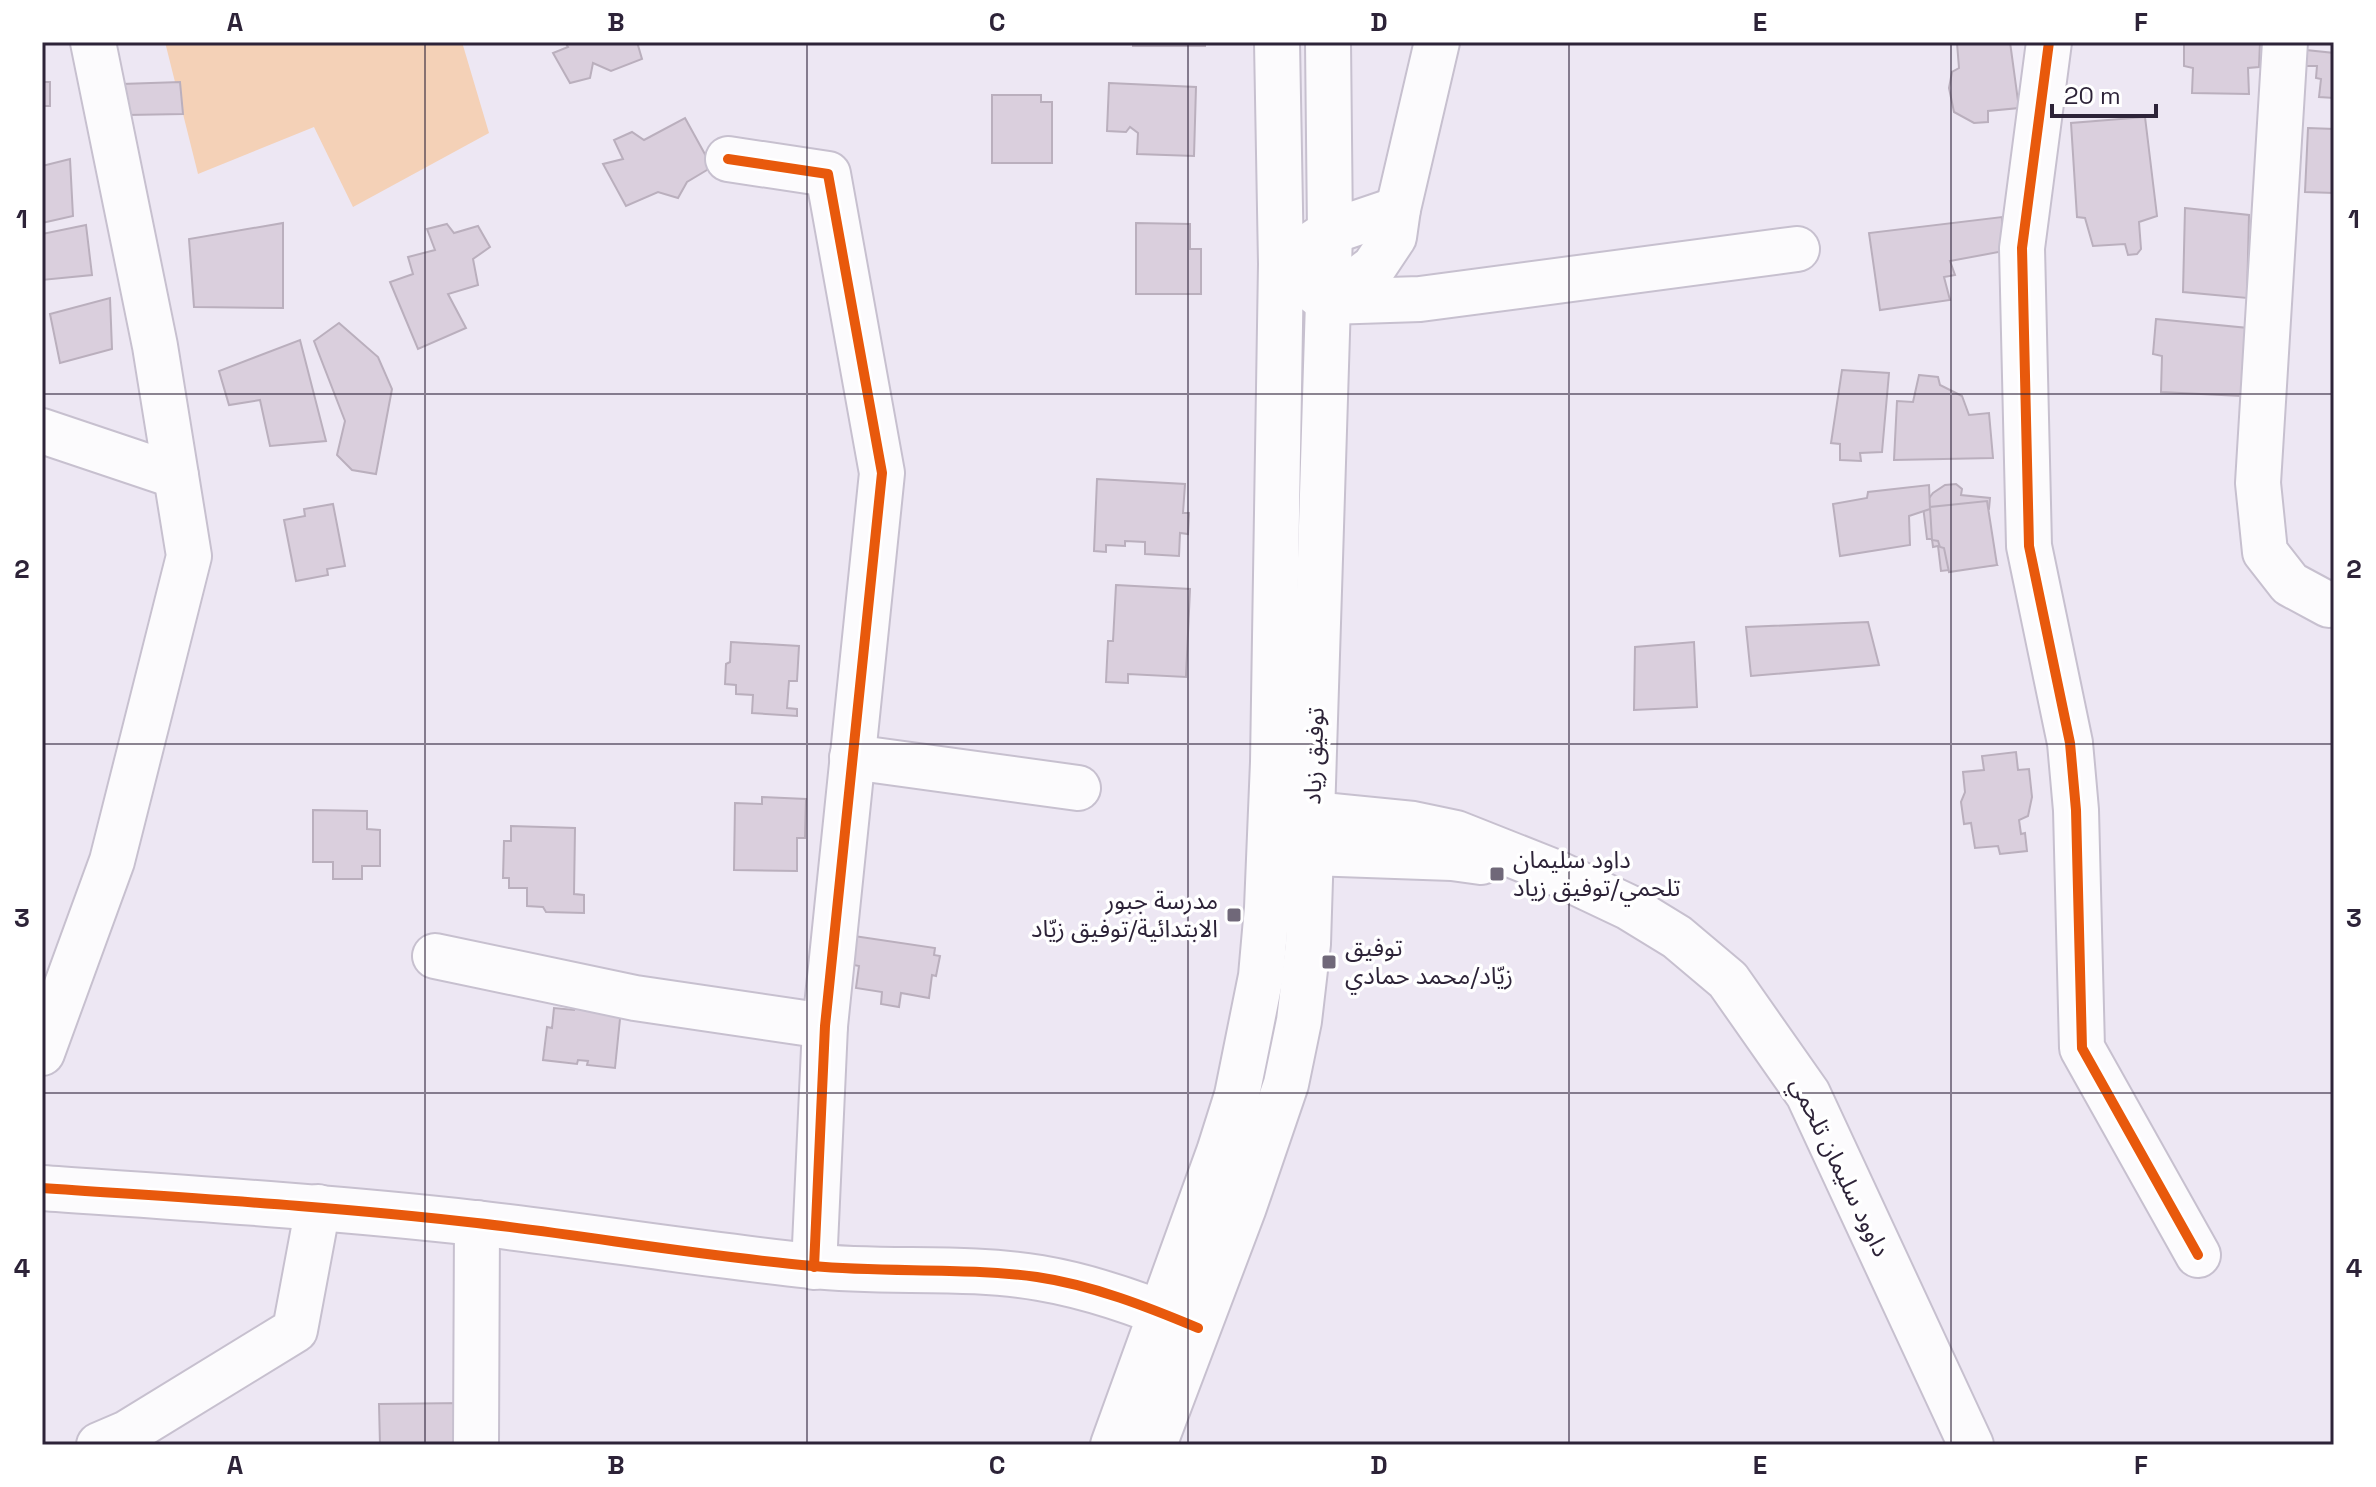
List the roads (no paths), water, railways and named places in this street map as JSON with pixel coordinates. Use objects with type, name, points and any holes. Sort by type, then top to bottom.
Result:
[{"type":"street","points":[[42,1053],[51,1005],[112,861],[189,556],[155,346],[93,42]]},
{"type":"street","name":"توفيق زياد","points":[[1154,1445],[1219,1152],[1250,1040],[1261,976],[1267,908],[1281,264],[1277,42]]},
{"type":"street","name":"توفيق زياد","points":[[1113,1445],[1180,1320],[1269,1139],[1286,1084],[1299,1021],[1308,944],[1328,302],[1328,42]]},
{"type":"street","points":[[1328,302],[1374,267],[1394,237],[1437,42]]},
{"type":"street","points":[[2049,42],[2022,248],[2029,546],[2070,743],[2076,810],[2082,1048],[2198,1255]]},
{"type":"street","points":[[2285,42],[2258,483],[2265,552],[2290,584],[2329,605],[2334,604]]},
{"type":"street","points":[[728,159],[828,174],[882,473],[825,1026],[814,1267]]},
{"type":"street","points":[[1398,209],[1330,232],[1281,264],[1328,302],[1420,299],[1797,249]]},
{"type":"street","points":[[42,431],[176,476]]},
{"type":"street","points":[[852,757],[1078,788]]},
{"type":"street","name":"داوود سليمان تلحمي","points":[[1270,831],[1312,833],[1413,824],[1456,833],[1573,880],[1628,907],[1677,937],[1728,980],[1808,1094],[1971,1445]]},
{"type":"street","points":[[435,956],[635,998],[825,1026]]},
{"type":"street","points":[[42,1188],[318,1207],[477,1223],[814,1267],[974,1272],[1038,1278],[1082,1288],[1180,1320]]},
{"type":"street","points":[[99,1445],[127,1433],[295,1330],[318,1207]]},
{"type":"street","points":[[476,1445],[477,1223]]},
{"type":"place","name":"داود سليمان تلحمي/توفيق زياد","points":[[1497,874]]},
{"type":"place","name":"مدرسة جبور الابتدائية/توفيق زيّاد","points":[[1234,915]]},
{"type":"place","name":"توفيق زيّاد/محمد حمادي","points":[[1329,962]]}]
